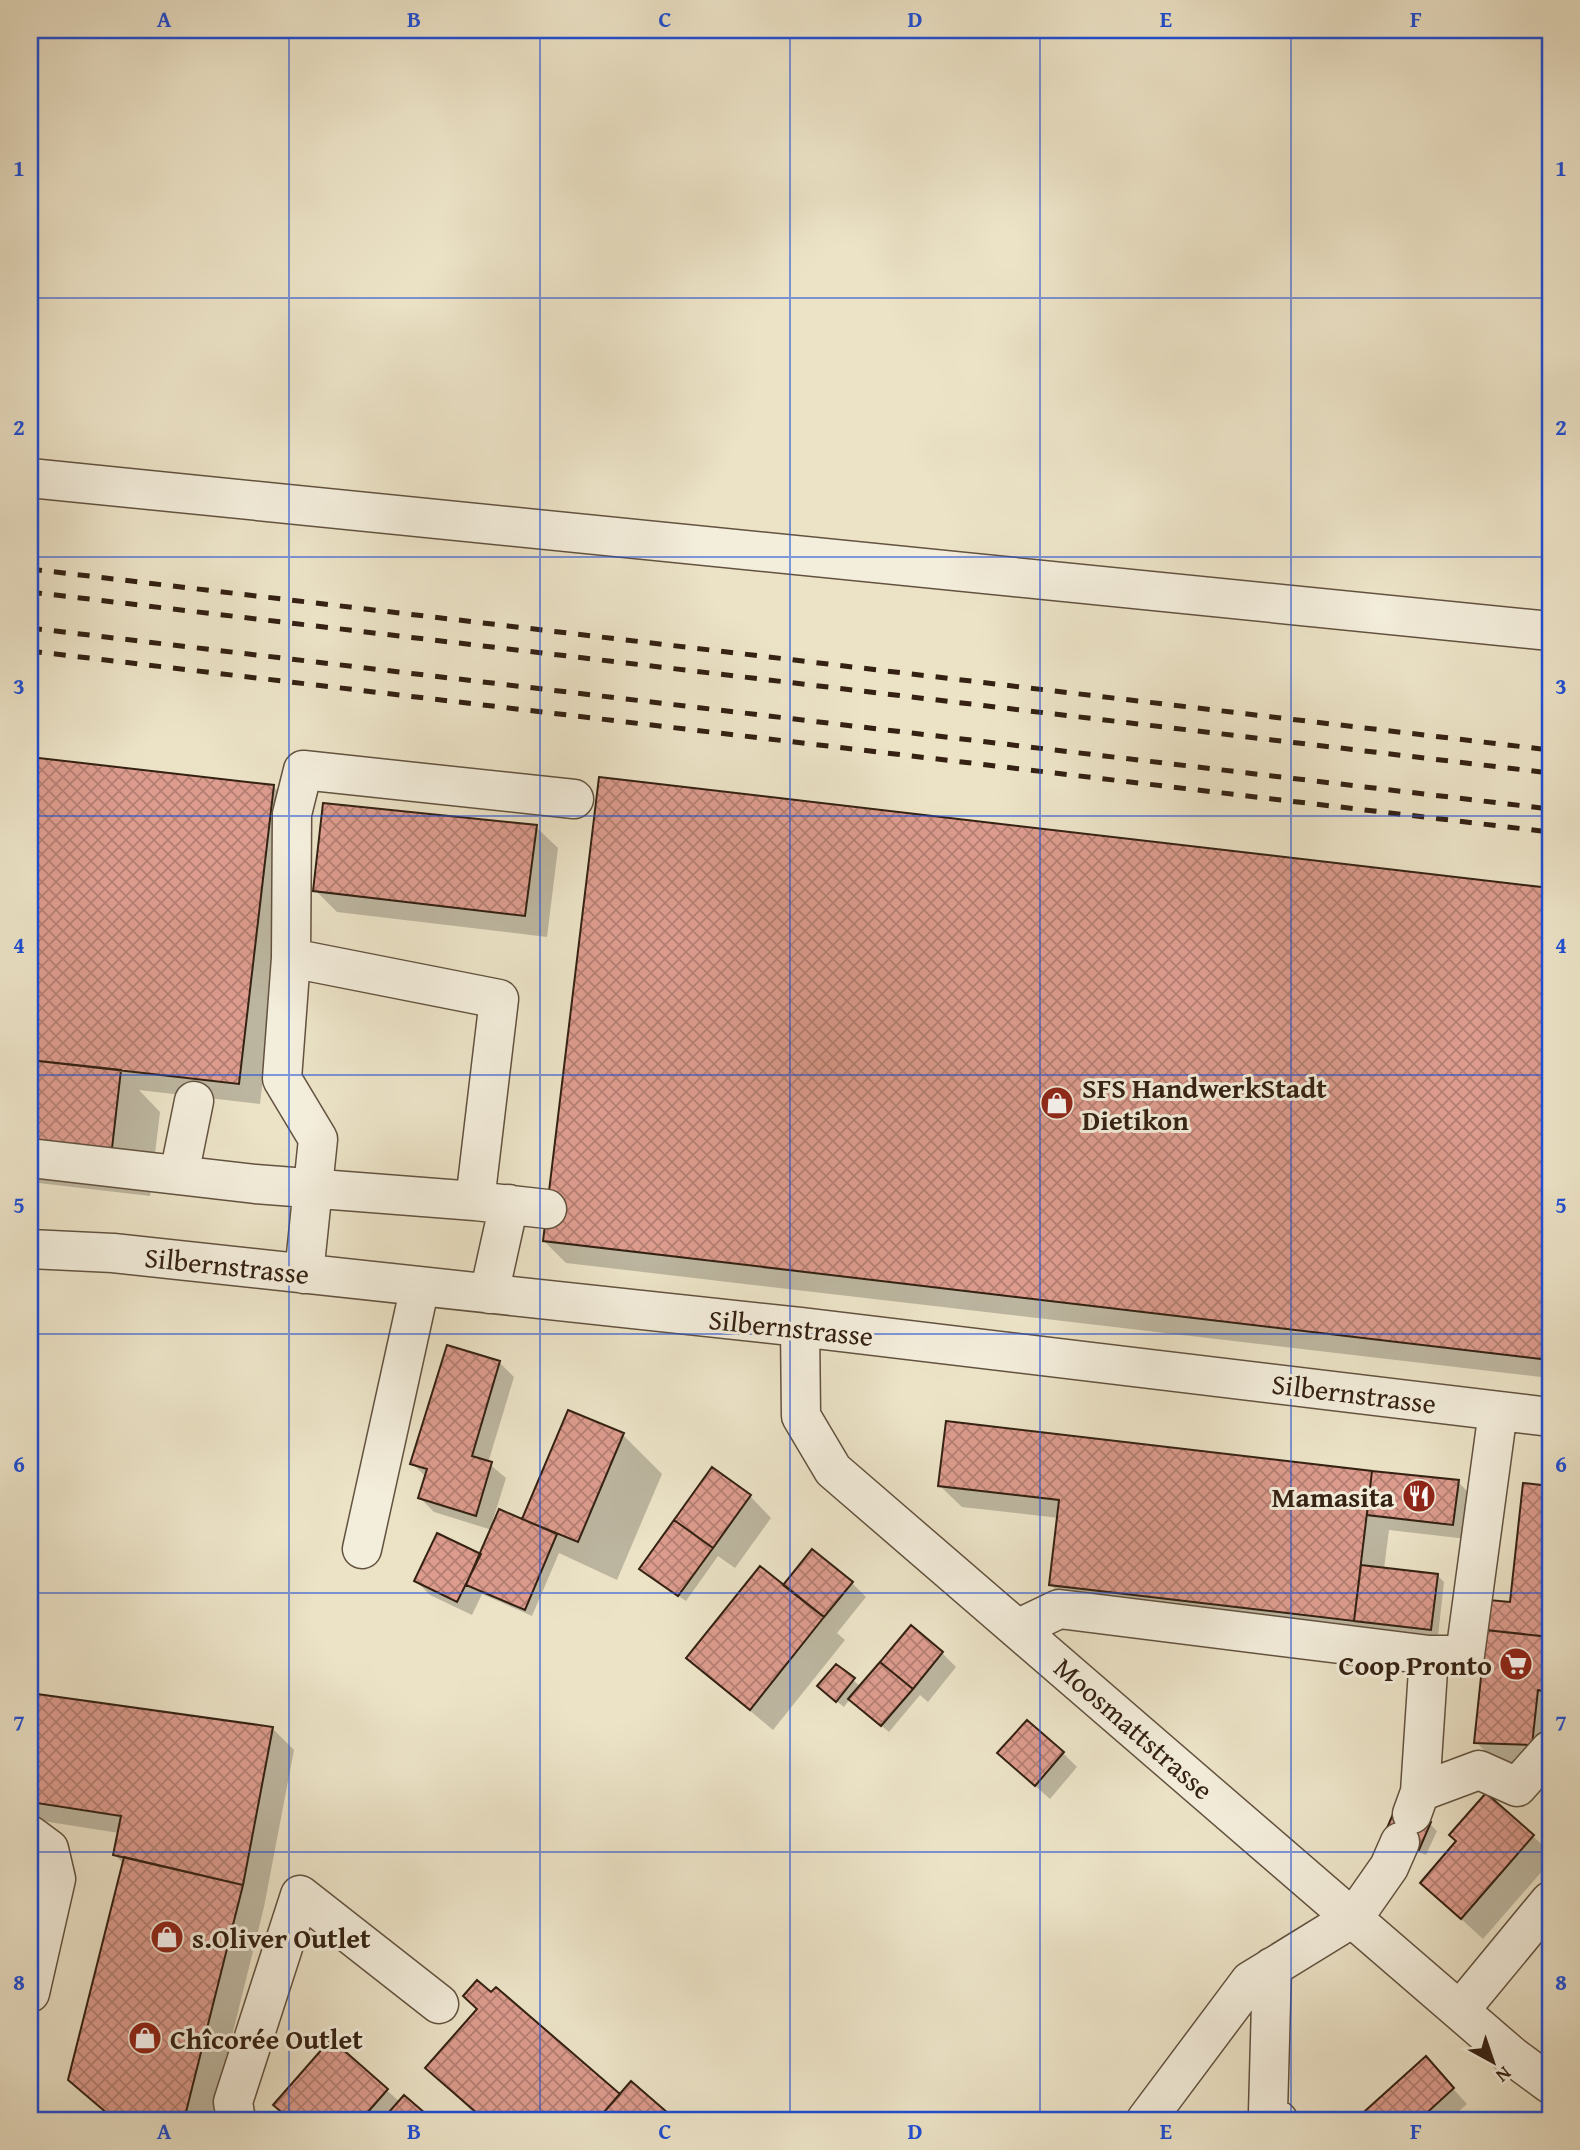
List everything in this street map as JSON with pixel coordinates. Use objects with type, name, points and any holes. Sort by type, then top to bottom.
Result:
[{"type":"street","points":[[30,478],[1550,631]]},
{"type":"street","points":[[304,1274],[318,1139],[282,1079],[291,958],[292,814],[303,770],[574,799]]},
{"type":"street","points":[[291,958],[499,999],[489,1294]]},
{"type":"street","points":[[179,1175],[194,1101]]},
{"type":"street","points":[[30,1158],[313,1189],[547,1209]]},
{"type":"street","name":"Silbernstrasse","points":[[30,1249],[113,1253],[800,1327],[1550,1417]]},
{"type":"street","points":[[362,1549],[420,1286]]},
{"type":"street","name":"Moosmattstrasse","points":[[800,1327],[801,1416],[833,1470],[1512,2056],[1550,2084]]},
{"type":"street","points":[[1017,1629],[1059,1609],[1429,1655],[1465,1655],[1498,1410]]},
{"type":"street","points":[[1146,2120],[1250,1981],[1354,1917],[1389,1867],[1410,1816],[1429,1655]]},
{"type":"street","points":[[1410,1816],[1479,1770],[1517,1787],[1550,1750]]},
{"type":"street","points":[[30,1835],[49,1849],[56,1879],[30,1993]]},
{"type":"street","points":[[236,2120],[233,2102],[300,1895],[439,2004]]},
{"type":"street","points":[[1460,2010],[1550,1902]]},
{"type":"street","points":[[1272,1967],[1268,2112],[1278,2120]]},
{"type":"building","points":[[30,757],[274,785],[239,1084],[30,1060]]},
{"type":"building","points":[[599,777],[1550,888],[1550,1360],[543,1241]]},
{"type":"building","points":[[323,803],[537,825],[525,916],[313,891]]},
{"type":"building","points":[[30,1060],[121,1070],[111,1157],[30,1148]]},
{"type":"building","points":[[447,1345],[500,1361],[472,1456],[492,1462],[476,1516],[418,1498],[427,1469],[410,1464]]},
{"type":"building","points":[[568,1410],[624,1433],[578,1542],[522,1519]]},
{"type":"building","points":[[946,1421],[1372,1471],[1354,1621],[1049,1585],[1059,1500],[938,1486]]},
{"type":"building","points":[[712,1467],[751,1495],[713,1548],[674,1520]]},
{"type":"building","points":[[1372,1471],[1459,1480],[1453,1525],[1367,1515]]},
{"type":"building","points":[[1523,1483],[1550,1486],[1550,1637],[1486,1630],[1489,1600],[1510,1602]]},
{"type":"building","points":[[499,1509],[557,1534],[525,1610],[466,1585]]},
{"type":"building","points":[[674,1520],[713,1548],[678,1596],[639,1569]]},
{"type":"building","points":[[437,1533],[481,1554],[457,1602],[414,1581]]},
{"type":"building","points":[[812,1549],[853,1582],[824,1617],[783,1585]]},
{"type":"building","points":[[1361,1565],[1438,1574],[1431,1630],[1354,1621]]},
{"type":"building","points":[[760,1566],[824,1617],[750,1710],[686,1658]]},
{"type":"building","points":[[911,1625],[943,1652],[913,1689],[880,1662]]},
{"type":"building","name":"Coop Pronto","points":[[1486,1630],[1550,1637],[1550,1693],[1538,1690],[1532,1745],[1474,1743]]},
{"type":"building","points":[[880,1662],[913,1689],[881,1726],[848,1699]]},
{"type":"building","points":[[836,1664],[855,1678],[836,1702],[817,1686]]},
{"type":"building","points":[[30,1693],[273,1727],[243,1885],[113,1855],[121,1816],[30,1802]]},
{"type":"building","points":[[1027,1720],[1064,1752],[1035,1786],[997,1753]]},
{"type":"building","points":[[1486,1793],[1534,1835],[1461,1919],[1420,1883],[1456,1841],[1449,1835]]},
{"type":"building","points":[[1396,1807],[1431,1822],[1419,1850],[1384,1835]]},
{"type":"building","points":[[124,1857],[243,1885],[184,2120],[115,2120],[68,2080]]},
{"type":"building","points":[[477,1980],[491,1992],[496,1987],[620,2094],[597,2120],[485,2120],[425,2068],[477,2009],[463,1996]]},
{"type":"building","points":[[331,2039],[388,2089],[361,2120],[291,2120],[273,2105]]},
{"type":"building","points":[[1426,2056],[1454,2088],[1419,2120],[1355,2120]]},
{"type":"building","points":[[631,2081],[676,2120],[597,2120]]},
{"type":"building","points":[[404,2095],[433,2120],[382,2120]]},
{"type":"railway","points":[[30,569],[1550,750]]},
{"type":"railway","points":[[30,592],[1550,773]]},
{"type":"railway","points":[[30,628],[1550,809]]},
{"type":"railway","points":[[30,651],[1550,832]]},
{"type":"place","name":"SFS HandwerkStadt Dietikon","points":[[1057,1103]]},
{"type":"place","name":"Mamasita","points":[[1419,1496]]},
{"type":"place","name":"Coop Pronto","points":[[1516,1664]]},
{"type":"place","name":"s.Oliver Outlet","points":[[167,1937]]},
{"type":"place","name":"Chîcorée Outlet","points":[[145,2038]]}]
